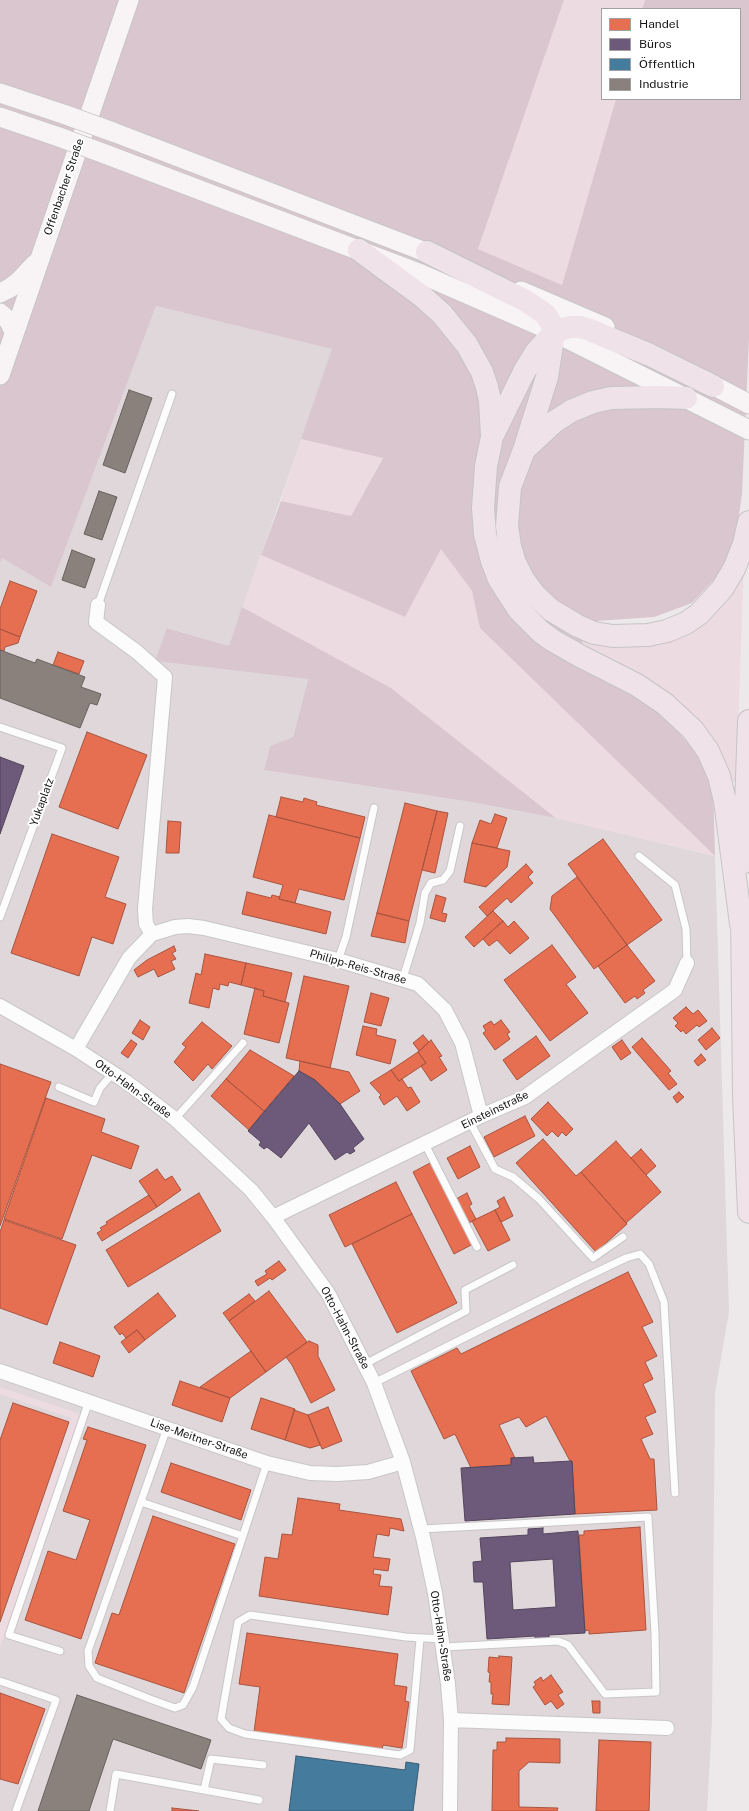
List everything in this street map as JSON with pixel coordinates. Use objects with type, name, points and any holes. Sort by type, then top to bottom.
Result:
[{"type":"highway","points":[[359,250],[423,297],[442,314],[467,345],[482,372],[487,387],[490,401],[492,437]]},
{"type":"highway","points":[[427,252],[537,307],[550,321],[554,332],[547,377],[524,450],[510,487],[507,526],[510,546],[515,563],[523,579],[535,595],[551,610],[564,619],[594,632],[613,636],[648,635],[667,631],[686,623],[699,614],[722,589],[734,569],[744,544],[749,522]]},
{"type":"highway","points":[[718,388],[590,330],[570,327],[554,332],[536,352],[524,372],[492,437],[486,466],[483,508],[487,544],[499,579],[519,610],[541,632],[566,649],[624,678],[653,695],[680,717],[700,740],[714,764],[722,787],[741,924]]},
{"type":"highway","points":[[524,450],[554,422],[571,411],[594,402],[611,398],[660,396],[686,398]]},
{"type":"highway","points":[[749,721],[741,924],[744,1097],[749,1212]]},
{"type":"main road","name":"Offenbacher Straße","points":[[0,375],[8,341],[39,260],[129,0]]},
{"type":"main road","points":[[0,93],[113,132],[427,252],[613,330],[749,404]]},
{"type":"main road","points":[[0,117],[106,154],[421,274],[554,332],[749,430]]},
{"type":"main road","points":[[0,293],[10,288],[39,260]]},
{"type":"main road","points":[[0,313],[9,321],[8,341]]},
{"type":"street","points":[[98,605],[96,622],[137,652],[165,677],[145,909],[146,924],[152,934]]},
{"type":"street","name":"Philipp-Reis-Straße","points":[[76,1049],[129,958],[152,934],[175,927],[188,926],[204,928],[338,960],[403,978],[418,984],[445,1010],[462,1043],[475,1119]]},
{"type":"street","name":"Einsteinstraße","points":[[274,1218],[475,1119],[525,1097],[675,990],[687,963]]},
{"type":"street","name":"Otto-Hahn-Straße","points":[[0,1006],[76,1049],[113,1073],[175,1119],[251,1190],[274,1218],[328,1293],[374,1383],[403,1462],[420,1529],[435,1593],[443,1643],[451,1720],[450,1811]]},
{"type":"street","name":"Lise-Meitner-Straße","points":[[0,1371],[267,1463],[310,1473],[338,1474],[368,1472],[403,1462]]},
{"type":"street","points":[[451,1720],[667,1728]]},
{"type":"lane","points":[[98,605],[172,394]]},
{"type":"lane","name":"Yukaplatz","points":[[0,727],[62,748],[0,918]]},
{"type":"lane","points":[[338,960],[346,936],[374,808]]},
{"type":"lane","points":[[403,978],[420,923],[425,893],[431,883],[443,880],[450,871],[460,826]]},
{"type":"lane","points":[[639,856],[675,885],[686,929],[687,963]]},
{"type":"lane","points":[[175,1119],[243,1043]]},
{"type":"lane","points":[[60,1087],[94,1102],[100,1088],[113,1073]]},
{"type":"lane","points":[[475,1119],[495,1169],[512,1177],[539,1199],[593,1258],[623,1237]]},
{"type":"lane","points":[[425,1144],[477,1247]]},
{"type":"lane","points":[[374,1383],[598,1271],[626,1258],[640,1254],[649,1264],[664,1302],[675,1493]]},
{"type":"lane","points":[[365,1364],[466,1311],[465,1290],[513,1265]]},
{"type":"lane","points":[[60,1651],[9,1635],[89,1401]]},
{"type":"lane","points":[[167,1428],[88,1651],[89,1666],[97,1678],[169,1706],[175,1708],[183,1706],[193,1687],[267,1463]]},
{"type":"lane","points":[[141,1502],[243,1536]]},
{"type":"lane","points":[[420,1529],[648,1517],[655,1633],[656,1692],[605,1694],[568,1645],[558,1641],[443,1643],[420,1638],[250,1615],[238,1622],[221,1719],[229,1728],[245,1734],[400,1755],[410,1750],[420,1638]]},
{"type":"lane","points":[[0,1681],[56,1700],[16,1811]]},
{"type":"lane","points":[[204,1790],[211,1759],[263,1765]]},
{"type":"lane","points":[[110,1811],[116,1774],[259,1800]]},
{"type":"shaded area","points":[[0,0],[564,0],[478,249],[562,285],[616,100],[741,100],[741,8],[642,8],[645,0],[749,0],[749,338],[742,494],[736,535],[723,570],[692,603],[654,617],[597,621],[572,657],[622,685],[666,718],[694,750],[713,784],[715,856],[480,628],[472,591],[441,549],[405,617],[261,555],[281,501],[351,516],[383,458],[301,439],[332,349],[156,306],[51,587],[2,558],[0,564]]},
{"type":"shaded area","points":[[564,0],[645,0],[642,8],[601,8],[601,100],[616,100],[562,285],[478,249]]},
{"type":"shaded area","points":[[156,306],[333,349],[229,646],[168,628],[155,661],[308,678],[293,737],[270,746],[264,770],[471,802],[556,818],[715,856],[729,1312],[715,1393],[712,1720],[707,1811],[0,1811],[0,564],[2,558],[51,587]]},
{"type":"shaded area","points":[[301,439],[383,457],[351,516],[281,501]]},
{"type":"shaded area","points":[[441,548],[472,591],[481,628],[715,856],[556,818],[391,688],[242,607],[261,555],[405,617]]},
{"type":"shaded area","points":[[744,564],[736,782],[733,782],[719,751],[702,724],[688,710],[671,695],[572,639],[552,617],[659,639]]},
{"type":"shaded area","points":[[242,607],[391,688],[556,818],[471,802],[264,770],[270,746],[293,737],[308,679],[155,661],[167,628],[229,646]]},
{"type":"shaded area","points":[[0,1387],[80,1414],[0,1648],[0,1625],[71,1418],[0,1394]]},
{"type":"building: Handel","points":[[10,581],[37,591],[20,637],[0,629],[0,609]]},
{"type":"building: Handel","points":[[0,629],[20,637],[18,643],[5,647],[4,651],[0,650]]},
{"type":"building: Handel","points":[[58,652],[84,661],[79,674],[53,665]]},
{"type":"building: Handel","points":[[87,732],[147,755],[118,829],[59,807]]},
{"type":"building: Handel","points":[[281,797],[303,802],[304,798],[317,802],[316,805],[365,817],[360,838],[276,817]]},
{"type":"building: Handel","points":[[405,803],[437,811],[409,921],[377,913]]},
{"type":"building: Handel","points":[[437,811],[448,813],[435,873],[422,870]]},
{"type":"building: Handel","points":[[495,814],[507,818],[497,848],[472,843],[480,820],[491,824]]},
{"type":"building: Handel","points":[[269,815],[360,838],[344,900],[299,889],[295,903],[279,899],[283,885],[253,877]]},
{"type":"building: Handel","points":[[168,821],[181,822],[179,853],[166,853]]},
{"type":"building: Handel","points":[[52,834],[119,857],[105,897],[126,904],[113,944],[92,937],[79,976],[11,953]]},
{"type":"building: Handel","points":[[603,839],[662,920],[627,945],[568,864]]},
{"type":"building: Handel","points":[[472,843],[510,851],[507,867],[486,887],[464,882]]},
{"type":"building: Handel","points":[[526,864],[533,872],[528,877],[533,883],[511,903],[507,898],[487,916],[479,907]]},
{"type":"building: Handel","points":[[577,877],[627,945],[594,969],[550,909],[552,896]]},
{"type":"building: Handel","points":[[247,892],[271,898],[272,895],[280,897],[279,899],[331,912],[326,934],[242,914]]},
{"type":"building: Handel","points":[[436,895],[446,898],[442,913],[447,914],[445,922],[430,918]]},
{"type":"building: Handel","points":[[493,911],[503,921],[474,947],[465,937]]},
{"type":"building: Handel","points":[[377,913],[409,921],[405,943],[371,936]]},
{"type":"building: Handel","points":[[503,921],[508,927],[514,921],[529,938],[510,954],[497,940],[489,946],[483,939]]},
{"type":"building: Handel","points":[[552,945],[576,977],[566,984],[588,1013],[550,1041],[504,980]]},
{"type":"building: Handel","points":[[627,945],[655,981],[643,990],[645,993],[637,999],[635,996],[625,1003],[598,966]]},
{"type":"building: Handel","points":[[174,946],[176,951],[172,953],[176,959],[171,961],[175,969],[158,977],[154,969],[138,977],[134,970],[147,960]]},
{"type":"building: Handel","points":[[205,954],[246,963],[241,985],[229,982],[228,986],[220,984],[219,990],[213,988],[209,1008],[189,1003],[196,973],[201,975]]},
{"type":"building: Handel","points":[[246,963],[292,973],[285,1002],[263,996],[264,991],[241,985]]},
{"type":"building: Handel","points":[[304,976],[349,986],[330,1068],[286,1058]]},
{"type":"building: Handel","points":[[255,988],[264,991],[263,996],[289,1003],[279,1043],[244,1034]]},
{"type":"building: Handel","points":[[371,993],[389,998],[381,1026],[364,1022]]},
{"type":"building: Handel","points":[[686,1007],[693,1014],[698,1010],[707,1021],[699,1027],[697,1025],[686,1034],[683,1030],[681,1032],[675,1026],[678,1023],[673,1018]]},
{"type":"building: Handel","points":[[140,1020],[150,1027],[143,1040],[132,1033]]},
{"type":"building: Handel","points":[[501,1020],[510,1032],[507,1034],[510,1039],[495,1050],[483,1033],[486,1031],[483,1026],[491,1021],[494,1025]]},
{"type":"building: Handel","points":[[202,1022],[232,1046],[212,1069],[208,1064],[193,1081],[174,1062],[186,1047],[182,1044]]},
{"type":"building: Handel","points":[[363,1026],[377,1029],[376,1035],[396,1040],[390,1064],[356,1055]]},
{"type":"building: Handel","points":[[712,1028],[720,1038],[706,1050],[698,1040]]},
{"type":"building: Handel","points":[[423,1035],[429,1042],[419,1051],[413,1043]]},
{"type":"building: Handel","points":[[536,1036],[550,1056],[517,1080],[503,1060]]},
{"type":"building: Handel","points":[[642,1038],[671,1071],[668,1073],[677,1084],[669,1090],[632,1047]]},
{"type":"building: Handel","points":[[131,1040],[137,1044],[128,1058],[121,1053]]},
{"type":"building: Handel","points":[[431,1040],[442,1056],[439,1057],[447,1070],[431,1081],[421,1066],[426,1063],[418,1052]]},
{"type":"building: Handel","points":[[622,1040],[631,1053],[621,1060],[612,1047]]},
{"type":"building: Handel","points":[[250,1050],[294,1076],[264,1111],[226,1079]]},
{"type":"building: Handel","points":[[418,1052],[426,1063],[399,1081],[391,1070]]},
{"type":"building: Handel","points":[[701,1054],[706,1060],[698,1066],[694,1061]]},
{"type":"building: Handel","points":[[300,1061],[349,1072],[360,1091],[340,1104],[315,1080],[299,1071]]},
{"type":"building: Handel","points":[[0,1064],[51,1082],[0,1226]]},
{"type":"building: Handel","points":[[391,1070],[399,1081],[402,1079],[408,1088],[411,1087],[420,1102],[407,1111],[397,1096],[384,1105],[379,1097],[381,1095],[370,1083]]},
{"type":"building: Handel","points":[[226,1079],[264,1111],[249,1130],[211,1096]]},
{"type":"building: Handel","points":[[679,1092],[684,1097],[677,1103],[673,1097]]},
{"type":"building: Handel","points":[[46,1098],[105,1119],[101,1132],[139,1146],[131,1169],[92,1155],[62,1239],[4,1219]]},
{"type":"building: Handel","points":[[548,1102],[573,1129],[566,1136],[562,1132],[558,1137],[552,1131],[547,1136],[531,1119]]},
{"type":"building: Handel","points":[[525,1116],[535,1136],[494,1157],[484,1137]]},
{"type":"building: Handel","points":[[543,1139],[576,1176],[581,1172],[627,1224],[596,1252],[516,1163]]},
{"type":"building: Handel","points":[[616,1141],[661,1192],[626,1223],[581,1172]]},
{"type":"building: Handel","points":[[470,1146],[480,1167],[458,1179],[447,1158]]},
{"type":"building: Handel","points":[[641,1149],[656,1166],[646,1175],[631,1158]]},
{"type":"building: Handel","points":[[432,1162],[473,1244],[454,1254],[413,1172]]},
{"type":"building: Handel","points":[[157,1169],[165,1180],[172,1176],[181,1190],[157,1207],[139,1181]]},
{"type":"building: Handel","points":[[396,1182],[412,1214],[345,1247],[329,1215]]},
{"type":"building: Handel","points":[[199,1193],[221,1231],[128,1287],[106,1250]]},
{"type":"building: Handel","points":[[467,1193],[472,1204],[469,1206],[476,1219],[469,1223],[456,1199]]},
{"type":"building: Handel","points":[[149,1195],[157,1207],[102,1241],[97,1233],[102,1230],[100,1228],[107,1224],[106,1222]]},
{"type":"building: Handel","points":[[504,1197],[513,1216],[501,1222],[495,1210],[500,1207],[497,1201]]},
{"type":"building: Handel","points":[[495,1210],[510,1240],[488,1251],[472,1221]]},
{"type":"building: Handel","points":[[412,1214],[457,1303],[397,1333],[352,1244]]},
{"type":"building: Handel","points":[[4,1220],[76,1245],[47,1325],[0,1308],[0,1232]]},
{"type":"building: Handel","points":[[279,1261],[286,1270],[272,1280],[270,1278],[258,1286],[255,1281],[267,1274],[265,1271]]},
{"type":"building: Handel","points":[[628,1272],[653,1322],[642,1327],[657,1356],[645,1362],[653,1379],[643,1384],[656,1412],[645,1417],[653,1434],[641,1439],[650,1459],[654,1459],[657,1510],[575,1514],[572,1461],[570,1461],[546,1416],[526,1427],[519,1417],[499,1425],[515,1458],[511,1458],[511,1465],[471,1468],[455,1434],[444,1439],[411,1371],[457,1348],[461,1354]]},
{"type":"building: Handel","points":[[269,1291],[307,1342],[266,1372],[229,1321]]},
{"type":"building: Handel","points":[[158,1293],[176,1316],[145,1340],[137,1330],[126,1338],[122,1333],[120,1335],[114,1327]]},
{"type":"building: Handel","points":[[249,1294],[255,1301],[229,1321],[223,1313]]},
{"type":"building: Handel","points":[[137,1330],[145,1340],[129,1353],[121,1342]]},
{"type":"building: Handel","points":[[309,1341],[318,1345],[318,1356],[335,1390],[311,1403],[292,1365],[286,1357]]},
{"type":"building: Handel","points":[[60,1342],[100,1356],[93,1377],[53,1363]]},
{"type":"building: Handel","points":[[251,1351],[266,1372],[230,1398],[200,1387]]},
{"type":"building: Handel","points":[[180,1381],[230,1398],[222,1422],[172,1405]]},
{"type":"building: Handel","points":[[261,1398],[295,1409],[285,1440],[251,1429]]},
{"type":"building: Handel","points":[[13,1403],[69,1422],[0,1622],[0,1440]]},
{"type":"building: Handel","points":[[328,1407],[342,1441],[322,1449],[308,1415]]},
{"type":"building: Handel","points":[[294,1410],[308,1415],[320,1445],[310,1448],[285,1440]]},
{"type":"building: Handel","points":[[88,1427],[146,1445],[81,1639],[25,1620],[48,1551],[76,1560],[90,1520],[63,1511],[87,1440],[83,1439]]},
{"type":"building: Handel","points":[[171,1463],[251,1490],[241,1520],[161,1492]]},
{"type":"building: Handel","points":[[298,1498],[340,1504],[339,1510],[401,1519],[404,1531],[390,1528],[389,1536],[377,1534],[373,1557],[390,1559],[388,1571],[374,1569],[373,1574],[381,1575],[379,1586],[392,1587],[388,1615],[259,1596],[265,1557],[278,1559],[282,1534],[292,1535]]},
{"type":"building: Handel","points":[[153,1516],[235,1544],[184,1693],[95,1663],[112,1613],[119,1615]]},
{"type":"building: Handel","points":[[640,1527],[646,1630],[589,1634],[589,1630],[585,1631],[579,1535],[584,1535],[584,1531]]},
{"type":"building: Handel","points":[[247,1633],[398,1654],[394,1685],[407,1687],[405,1701],[409,1702],[402,1748],[383,1745],[382,1750],[254,1732],[260,1687],[239,1684]]},
{"type":"building: Handel","points":[[499,1656],[512,1657],[509,1705],[492,1704],[493,1694],[491,1694],[491,1682],[489,1682],[490,1673],[488,1672],[489,1657],[499,1658]]},
{"type":"building: Handel","points":[[551,1675],[563,1692],[558,1695],[564,1704],[557,1709],[551,1701],[545,1705],[533,1687],[536,1685],[534,1682],[541,1677],[543,1681]]},
{"type":"building: Handel","points":[[0,1693],[45,1709],[18,1784],[0,1779]]},
{"type":"building: Handel","points":[[592,1701],[600,1701],[600,1713],[593,1713]]},
{"type":"building: Handel","points":[[506,1738],[560,1739],[560,1763],[529,1762],[519,1771],[519,1807],[558,1808],[557,1811],[492,1811],[493,1750],[497,1750],[497,1742],[506,1742]]},
{"type":"building: Handel","points":[[599,1740],[651,1742],[649,1811],[596,1811]]},
{"type":"building: Handel","points":[[172,1808],[199,1811],[172,1811]]},
{"type":"building: Büros","points":[[0,757],[24,766],[0,834]]},
{"type":"building: Büros","points":[[299,1071],[315,1080],[340,1104],[364,1139],[353,1148],[355,1151],[350,1154],[347,1152],[335,1160],[309,1123],[281,1158],[267,1147],[264,1149],[259,1145],[261,1142],[248,1131]]},
{"type":"building: Büros","points":[[533,1457],[534,1463],[572,1461],[575,1514],[465,1521],[461,1468],[511,1465],[511,1458]]},
{"type":"building: Büros","points":[[543,1528],[543,1534],[578,1531],[585,1633],[549,1635],[549,1640],[535,1641],[535,1636],[487,1639],[483,1582],[474,1582],[473,1562],[482,1561],[480,1538],[528,1535],[528,1529]],"holes":[[[553,1559],[556,1607],[513,1610],[510,1562]]]},
{"type":"building: Öffentlich","points":[[296,1756],[405,1770],[406,1762],[419,1764],[413,1811],[289,1811]]},
{"type":"building: Industrie","points":[[129,390],[152,398],[125,473],[103,465]]},
{"type":"building: Industrie","points":[[99,491],[117,497],[102,540],[84,534]]},
{"type":"building: Industrie","points":[[72,550],[95,559],[85,588],[62,580]]},
{"type":"building: Industrie","points":[[0,650],[35,663],[37,659],[85,677],[81,687],[101,694],[97,705],[90,703],[80,728],[0,698]]},
{"type":"building: Industrie","points":[[77,1695],[211,1740],[201,1769],[113,1739],[89,1811],[38,1811]]}]
